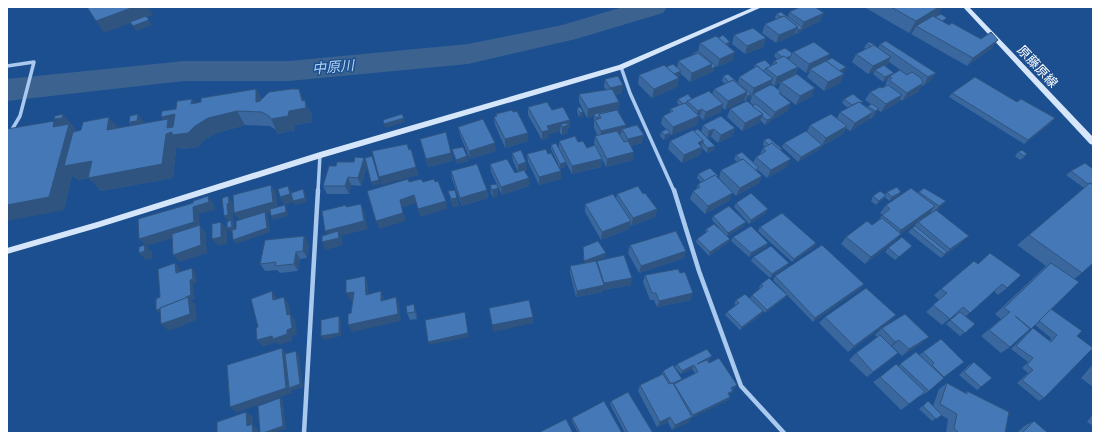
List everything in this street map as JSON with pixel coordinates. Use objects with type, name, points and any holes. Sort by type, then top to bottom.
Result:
[{"type":"street","points":[[7,251],[97,225],[320,155],[545,90],[621,66],[759,7]]},
{"type":"street","name":"原藤原線","points":[[966,7],[1093,142]]},
{"type":"street","points":[[7,66],[34,62],[20,116],[7,138]]},
{"type":"street","points":[[621,66],[630,93],[673,188],[699,271],[741,386],[784,433]]},
{"type":"street","points":[[304,433],[320,155]]},
{"type":"building","points":[[87,7],[134,7],[96,21]]},
{"type":"building","points":[[800,7],[815,7],[824,13],[804,22],[789,12]]},
{"type":"building","points":[[891,7],[939,7],[916,21]]},
{"type":"building","points":[[781,12],[803,28],[798,30],[798,27],[784,16],[781,17],[776,14]]},
{"type":"building","points":[[941,14],[947,18],[942,21],[935,17]]},
{"type":"building","points":[[146,16],[149,20],[133,26],[130,22]]},
{"type":"building","points":[[784,16],[798,27],[779,35],[765,24]]},
{"type":"building","points":[[933,16],[949,25],[952,23],[981,39],[991,32],[998,40],[973,58],[916,26]]},
{"type":"building","points":[[753,28],[766,38],[747,46],[734,35]]},
{"type":"building","points":[[723,35],[730,42],[725,44],[718,38]]},
{"type":"building","points":[[716,36],[735,52],[720,59],[700,43]]},
{"type":"building","points":[[886,41],[936,73],[928,77],[880,44]]},
{"type":"building","points":[[814,42],[830,54],[809,64],[793,52]]},
{"type":"building","points":[[869,42],[875,45],[872,47],[867,43]]},
{"type":"building","points":[[874,45],[891,57],[873,66],[856,54]]},
{"type":"building","points":[[785,48],[792,53],[791,56],[786,58],[784,56],[782,57],[776,52]]},
{"type":"building","points":[[698,51],[716,66],[711,69],[712,64],[698,53],[693,53]]},
{"type":"building","points":[[698,53],[712,64],[692,73],[678,61]]},
{"type":"building","points":[[784,56],[798,67],[777,77],[766,68],[777,63],[774,61]]},
{"type":"building","points":[[832,58],[846,67],[839,71],[826,61]]},
{"type":"building","points":[[765,60],[771,66],[763,71],[755,64]]},
{"type":"building","points":[[826,61],[844,74],[828,82],[810,69]]},
{"type":"building","points":[[673,64],[681,71],[674,74],[666,67]]},
{"type":"building","points":[[664,65],[679,78],[654,89],[639,75]]},
{"type":"building","points":[[884,65],[894,73],[885,77],[875,70]]},
{"type":"building","points":[[757,66],[773,79],[754,88],[739,77]]},
{"type":"building","points":[[900,70],[907,75],[912,72],[921,78],[923,83],[907,93],[889,80],[892,78],[890,76]]},
{"type":"building","points":[[728,74],[751,94],[746,96],[747,92],[733,80],[729,82],[723,76]]},
{"type":"building","points":[[797,74],[815,88],[800,96],[781,82]]},
{"type":"building","points":[[618,76],[623,85],[610,88],[605,79]]},
{"type":"building","points":[[975,77],[1017,102],[1021,99],[1055,118],[1028,140],[952,93]]},
{"type":"building","points":[[733,80],[747,92],[728,101],[714,89]]},
{"type":"building","points":[[770,85],[774,86],[781,92],[779,93],[791,103],[775,112],[753,94]]},
{"type":"building","points":[[888,85],[902,95],[886,104],[870,92],[880,87],[882,88]]},
{"type":"building","points":[[256,89],[256,102],[260,101],[269,92],[299,89],[302,101],[305,100],[306,108],[289,111],[288,116],[271,119],[262,112],[237,111],[208,118],[195,126],[188,133],[172,135],[172,132],[166,134],[162,164],[88,178],[92,161],[64,166],[73,132],[81,130],[83,122],[109,117],[107,130],[168,119],[167,128],[173,127],[175,114],[161,117],[162,111],[176,109],[177,101],[192,99],[191,104],[201,102],[201,98]]},
{"type":"building","points":[[612,89],[619,102],[588,109],[579,94]]},
{"type":"building","points":[[709,91],[723,104],[706,112],[702,109],[698,111],[687,101]]},
{"type":"building","points":[[688,94],[692,99],[687,101],[686,104],[683,104],[678,99]]},
{"type":"building","points":[[853,94],[863,102],[852,105],[844,99]]},
{"type":"building","points":[[747,101],[763,114],[745,123],[730,109]]},
{"type":"building","points":[[547,102],[552,110],[563,107],[570,120],[547,126],[549,130],[542,132],[528,107]]},
{"type":"building","points":[[859,102],[873,112],[855,123],[840,112]]},
{"type":"building","points":[[685,103],[699,116],[673,127],[663,116],[673,111],[670,109]]},
{"type":"building","points":[[756,104],[772,118],[767,120],[762,116],[763,114],[752,106]]},
{"type":"building","points":[[872,104],[879,109],[875,111],[868,106]]},
{"type":"building","points":[[580,107],[583,112],[580,113],[577,108]]},
{"type":"building","points":[[512,110],[513,112],[517,111],[528,133],[505,139],[494,117],[497,116],[496,114]]},
{"type":"building","points":[[617,110],[626,125],[601,131],[595,120],[601,118],[599,114]]},
{"type":"building","points":[[608,112],[599,114],[599,117],[596,118],[594,114]]},
{"type":"building","points":[[63,114],[62,118],[54,119],[55,116]]},
{"type":"building","points":[[138,114],[137,121],[129,122],[130,116]]},
{"type":"building","points":[[402,114],[404,118],[384,124],[383,120]]},
{"type":"building","points":[[831,114],[847,126],[826,138],[810,125]]},
{"type":"building","points":[[721,116],[735,128],[721,135],[714,129],[709,131],[703,125]]},
{"type":"building","points":[[483,119],[495,143],[469,151],[458,127]]},
{"type":"building","points":[[54,121],[53,127],[69,124],[49,197],[7,205],[7,129]]},
{"type":"building","points":[[567,123],[568,125],[562,127],[561,124]]},
{"type":"building","points":[[637,125],[644,135],[628,139],[622,129]]},
{"type":"building","points":[[667,129],[670,133],[665,135],[661,132]]},
{"type":"building","points":[[698,129],[715,146],[708,148],[703,143],[703,140],[694,131]]},
{"type":"building","points":[[693,130],[703,140],[698,143],[702,147],[684,155],[670,141]]},
{"type":"building","points":[[617,131],[624,142],[628,141],[634,152],[607,159],[595,136]]},
{"type":"building","points":[[806,131],[822,145],[801,157],[784,143]]},
{"type":"building","points":[[446,132],[451,153],[426,159],[420,139]]},
{"type":"building","points":[[575,136],[578,142],[583,141],[587,148],[595,145],[602,159],[572,166],[559,141]]},
{"type":"building","points":[[769,138],[782,149],[780,150],[772,143],[769,145],[764,140]]},
{"type":"building","points":[[556,143],[566,162],[560,164],[551,145]]},
{"type":"building","points":[[772,143],[791,159],[771,170],[756,157],[766,151],[763,148]]},
{"type":"building","points":[[407,144],[409,150],[411,149],[416,167],[379,177],[372,151]]},
{"type":"building","points":[[463,147],[467,156],[456,160],[452,149]]},
{"type":"building","points":[[546,149],[548,154],[551,153],[561,171],[539,177],[527,154]]},
{"type":"building","points":[[521,150],[526,162],[518,165],[512,153]]},
{"type":"building","points":[[1022,150],[1027,154],[1024,156],[1018,152]]},
{"type":"building","points":[[742,152],[759,168],[755,170],[736,155]]},
{"type":"building","points":[[372,156],[379,180],[371,182],[365,158]]},
{"type":"building","points":[[355,157],[364,158],[358,178],[348,177],[345,186],[323,186],[329,166],[336,166],[337,162],[354,162]]},
{"type":"building","points":[[507,159],[515,173],[524,170],[529,178],[501,187],[490,164]]},
{"type":"building","points":[[743,159],[762,176],[740,188],[721,170]]},
{"type":"building","points":[[1085,163],[1093,169],[1093,185],[1090,183],[1088,184],[1071,171]]},
{"type":"building","points":[[477,164],[487,190],[460,198],[451,171]]},
{"type":"building","points":[[710,168],[718,176],[716,177],[715,175],[705,181],[698,174]]},
{"type":"building","points":[[715,175],[733,193],[708,206],[693,191],[700,187],[698,184]]},
{"type":"building","points":[[408,179],[409,182],[421,179],[423,182],[434,179],[435,182],[438,181],[446,201],[418,209],[414,195],[400,200],[403,213],[376,221],[367,191]]},
{"type":"building","points":[[1090,183],[1093,185],[1093,263],[1082,273],[1029,235]]},
{"type":"building","points":[[497,184],[498,188],[492,190],[490,185]]},
{"type":"building","points":[[271,185],[273,202],[234,213],[233,195]]},
{"type":"building","points":[[288,186],[290,194],[280,197],[278,189]]},
{"type":"building","points":[[638,186],[643,194],[645,193],[657,209],[633,218],[617,194]]},
{"type":"building","points":[[897,187],[901,192],[892,197],[887,192]]},
{"type":"building","points":[[911,188],[935,206],[901,230],[882,215],[890,209],[886,205]]},
{"type":"building","points":[[924,188],[946,201],[939,206],[919,192]]},
{"type":"building","points":[[303,189],[305,198],[293,201],[291,193]]},
{"type":"building","points":[[455,190],[457,198],[451,199],[448,191]]},
{"type":"building","points":[[880,191],[886,195],[879,201],[873,196]]},
{"type":"building","points":[[751,193],[768,209],[751,220],[736,203]]},
{"type":"building","points":[[613,194],[631,221],[602,232],[585,204]]},
{"type":"building","points":[[208,196],[209,202],[193,207],[194,222],[139,239],[138,219],[193,203],[193,201]]},
{"type":"building","points":[[228,196],[228,215],[224,216],[222,198]]},
{"type":"building","points":[[361,204],[364,221],[325,231],[322,211],[346,205],[346,207]]},
{"type":"building","points":[[285,205],[286,212],[271,216],[270,209]]},
{"type":"building","points":[[729,206],[746,222],[728,233],[713,216]]},
{"type":"building","points":[[936,210],[969,236],[950,249],[918,222]]},
{"type":"building","points":[[265,212],[267,228],[233,240],[232,230],[236,229],[236,221]]},
{"type":"building","points":[[782,213],[816,243],[794,259],[760,227]]},
{"type":"building","points":[[882,218],[901,234],[871,257],[846,237],[867,221],[872,225]]},
{"type":"building","points":[[231,220],[232,227],[227,228],[227,222]]},
{"type":"building","points":[[221,222],[221,237],[212,239],[212,224]]},
{"type":"building","points":[[714,224],[730,239],[710,252],[697,239],[708,231],[706,229]]},
{"type":"building","points":[[200,225],[201,245],[173,255],[172,234]]},
{"type":"building","points":[[751,226],[768,243],[751,253],[733,237]]},
{"type":"building","points":[[915,226],[947,252],[944,254],[912,228]]},
{"type":"building","points":[[338,231],[339,238],[322,242],[322,236]]},
{"type":"building","points":[[676,231],[686,251],[641,266],[630,245]]},
{"type":"building","points":[[304,236],[303,251],[296,252],[294,264],[275,266],[276,262],[260,264],[265,240]]},
{"type":"building","points":[[902,237],[912,246],[899,257],[888,248]]},
{"type":"building","points":[[598,241],[606,253],[584,261],[583,247]]},
{"type":"building","points":[[144,245],[145,251],[139,253],[139,247]]},
{"type":"building","points":[[822,245],[864,284],[815,318],[775,276]]},
{"type":"building","points":[[771,246],[789,263],[772,274],[753,257]]},
{"type":"building","points":[[990,253],[1021,275],[1007,288],[1002,284],[970,313],[963,307],[950,319],[933,305],[947,293],[941,289],[974,261],[978,264]]},
{"type":"building","points":[[624,255],[632,278],[604,283],[597,261]]},
{"type":"building","points":[[596,261],[604,285],[577,291],[570,266]]},
{"type":"building","points":[[175,263],[176,273],[192,268],[193,279],[190,280],[191,295],[156,310],[156,299],[160,297],[158,269]]},
{"type":"building","points":[[1051,263],[1079,282],[1031,329],[1015,316],[1030,329],[1010,347],[989,330],[1010,312],[1004,308]]},
{"type":"building","points":[[678,269],[680,273],[685,272],[693,293],[659,301],[656,293],[652,293],[645,275]]},
{"type":"building","points":[[365,276],[366,295],[381,291],[381,301],[396,297],[398,314],[348,325],[348,314],[351,313],[354,292],[346,293],[346,280]]},
{"type":"building","points":[[769,278],[787,295],[767,310],[752,295],[763,286],[761,284]]},
{"type":"building","points":[[866,288],[896,315],[854,346],[825,317]]},
{"type":"building","points":[[272,291],[273,300],[284,297],[287,315],[290,314],[292,328],[287,330],[287,334],[273,339],[272,336],[257,340],[256,328],[258,327],[251,299]]},
{"type":"building","points":[[745,294],[763,311],[742,327],[727,312],[739,303],[736,300]]},
{"type":"building","points":[[188,297],[190,314],[161,324],[160,308]]},
{"type":"building","points":[[529,300],[533,317],[492,325],[489,308]]},
{"type":"building","points":[[414,304],[415,312],[407,313],[406,306]]},
{"type":"building","points":[[1051,309],[1082,331],[1077,336],[1093,348],[1044,398],[1022,380],[1033,370],[1027,365],[1033,358],[1016,346],[1033,328],[1051,342],[1057,335],[1039,321]]},
{"type":"building","points":[[465,312],[468,333],[428,342],[425,320]]},
{"type":"building","points":[[960,312],[975,324],[965,333],[950,320]]},
{"type":"building","points":[[905,314],[929,337],[909,349],[899,340],[895,342],[882,328]]},
{"type":"building","points":[[339,316],[339,333],[321,336],[321,320]]},
{"type":"building","points":[[880,335],[898,353],[873,372],[856,353]]},
{"type":"building","points":[[941,339],[964,362],[944,377],[932,365],[934,363],[923,352]]},
{"type":"building","points":[[282,348],[286,388],[230,407],[227,365]]},
{"type":"building","points":[[707,349],[712,356],[697,364],[707,360],[709,363],[719,358],[737,385],[731,388],[733,391],[728,393],[730,397],[693,415],[674,384],[698,372],[694,365],[682,371],[677,364]]},
{"type":"building","points":[[296,351],[300,384],[289,388],[285,354]]},
{"type":"building","points":[[916,352],[944,378],[929,391],[900,364]]},
{"type":"building","points":[[974,362],[992,378],[981,387],[964,372]]},
{"type":"building","points":[[896,364],[925,392],[909,404],[880,377]]},
{"type":"building","points":[[673,365],[682,379],[671,384],[663,371]]},
{"type":"building","points":[[663,374],[669,384],[673,383],[692,417],[675,425],[670,417],[660,422],[640,385]]},
{"type":"building","points":[[947,383],[967,394],[967,391],[1009,412],[1005,433],[959,433],[954,428],[957,414],[940,404]]},
{"type":"building","points":[[628,392],[653,433],[628,433],[611,401]]},
{"type":"building","points":[[280,398],[283,426],[260,433],[258,406]]},
{"type":"building","points":[[604,401],[622,433],[580,433],[572,418]]},
{"type":"building","points":[[928,401],[942,415],[936,419],[923,406]]},
{"type":"building","points":[[246,412],[247,426],[252,424],[253,433],[217,433],[217,422]]},
{"type":"building","points":[[566,419],[573,433],[538,433]]},
{"type":"building","points":[[1034,421],[1048,433],[1022,433]]},
{"type":"waterway","name":"中原川","points":[[7,90],[184,71],[289,71],[468,54],[566,33],[653,7]]}]
